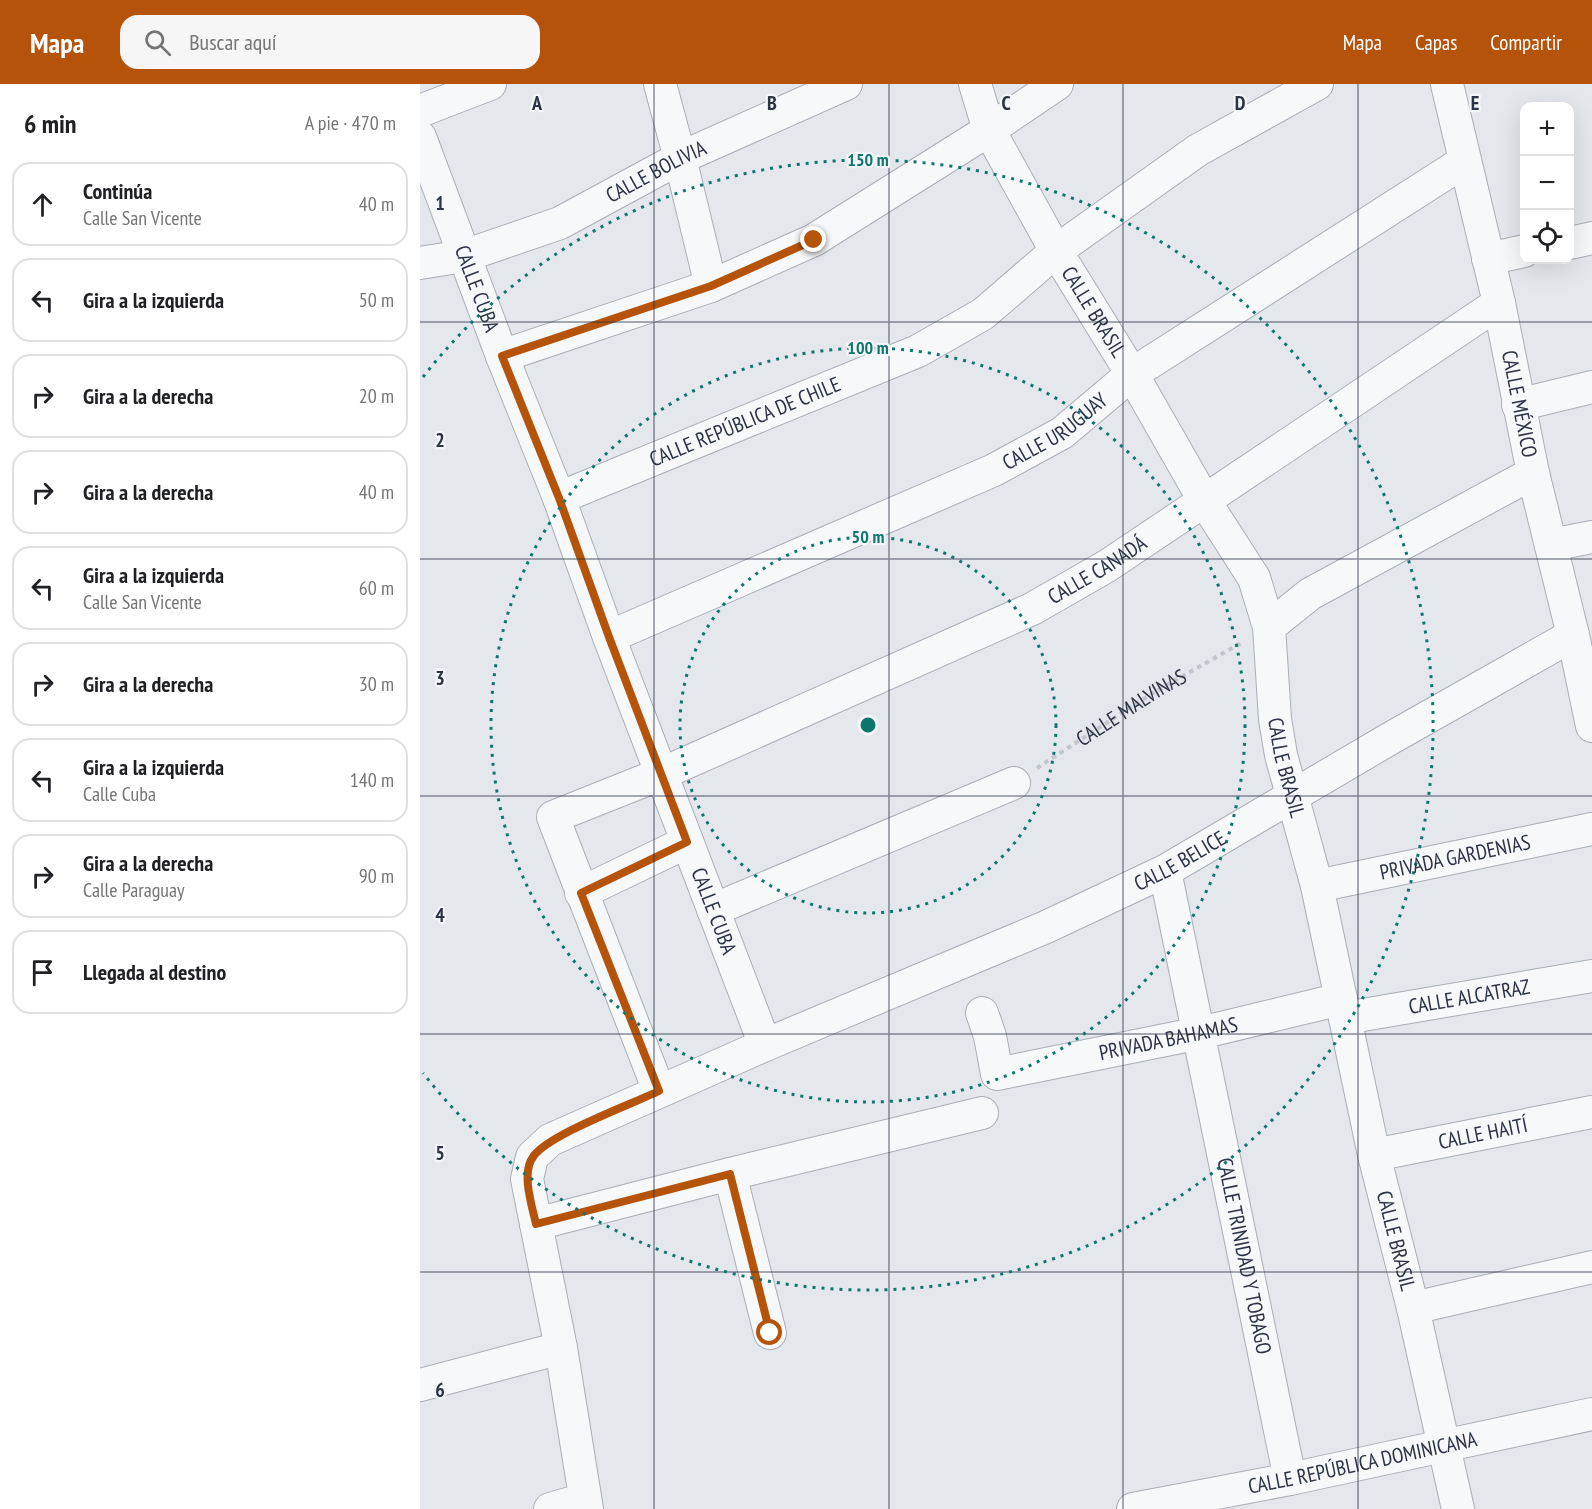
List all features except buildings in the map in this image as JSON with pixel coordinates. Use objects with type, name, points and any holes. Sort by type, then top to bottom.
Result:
[{"type":"street","points":[[420,111],[490,84]]},
{"type":"street","points":[[660,84],[711,286]]},
{"type":"street","name":"CALLE BOLIVIA","points":[[420,263],[464,256],[560,222],[680,158],[846,84]]},
{"type":"street","name":"CALLE BRASIL","points":[[975,84],[989,130],[1056,251],[1132,374],[1204,500],[1254,578],[1269,627],[1275,719],[1281,755],[1317,886],[1374,1155],[1413,1308],[1458,1509]]},
{"type":"street","points":[[502,356],[711,286],[814,240],[989,130],[1057,84]]},
{"type":"street","name":"CALLE REPÚBLICA DE CHILE","points":[[559,498],[918,351],[983,314],[1056,251],[1198,150],[1317,84]]},
{"type":"street","name":"CALLE MÉXICO","points":[[1447,84],[1499,303],[1533,473],[1573,635],[1587,680],[1592,726]]},
{"type":"street","name":"CALLE CUBA","points":[[420,137],[765,1045]]},
{"type":"street","name":"CALLE URUGUAY","points":[[609,637],[994,471],[1062,433],[1132,374],[1466,161]]},
{"type":"street","points":[[1574,242],[1592,238]]},
{"type":"street","points":[[1488,259],[1520,253]]},
{"type":"street","name":"CALLE CANADÁ","points":[[581,893],[553,817],[661,774],[1032,609],[1107,566],[1499,303]]},
{"type":"street","points":[[1518,405],[1592,387]]},
{"type":"street","points":[[1269,627],[1310,594],[1533,473]]},
{"type":"street","points":[[1551,545],[1592,537]]},
{"type":"street","name":"CALLE BELICE","points":[[586,1504],[561,1348],[527,1179],[532,1157],[550,1140],[765,1045],[1046,927],[1165,871],[1391,738],[1573,635]]},
{"type":"street","points":[[713,910],[1014,783]]},
{"type":"street","name":"PRIVADA GARDENIAS","points":[[1317,886],[1592,829]]},
{"type":"street","points":[[659,1091],[581,893],[687,842]]},
{"type":"street","name":"CALLE TRINIDAD Y TOBAGO","points":[[1165,871],[1290,1479]]},
{"type":"street","name":"CALLE ALCATRAZ","points":[[1343,1008],[1592,976]]},
{"type":"street","name":"PRIVADA BAHAMAS","points":[[982,1013],[990,1036],[997,1074],[1200,1033],[1343,1008]]},
{"type":"street","name":"CALLE HAITÍ","points":[[1374,1155],[1592,1112]]},
{"type":"street","points":[[536,1224],[982,1113]]},
{"type":"street","points":[[730,1174],[770,1333]]},
{"type":"street","points":[[1413,1308],[1592,1268]]},
{"type":"street","points":[[420,1385],[561,1348]]},
{"type":"street","name":"CALLE REPÚBLICA DOMINICANA","points":[[1133,1509],[1290,1479],[1592,1414]]},
{"type":"street","points":[[550,1509],[586,1504]]},
{"type":"path","name":"CALLE MALVINAS","points":[[1014,783],[1156,691],[1188,675],[1269,627]]},
{"type":"route","points":[[770,1333],[730,1174],[536,1224],[527,1179],[532,1157],[550,1140],[659,1091],[581,893],[687,842],[559,498],[502,356],[711,286],[814,240]]}]
